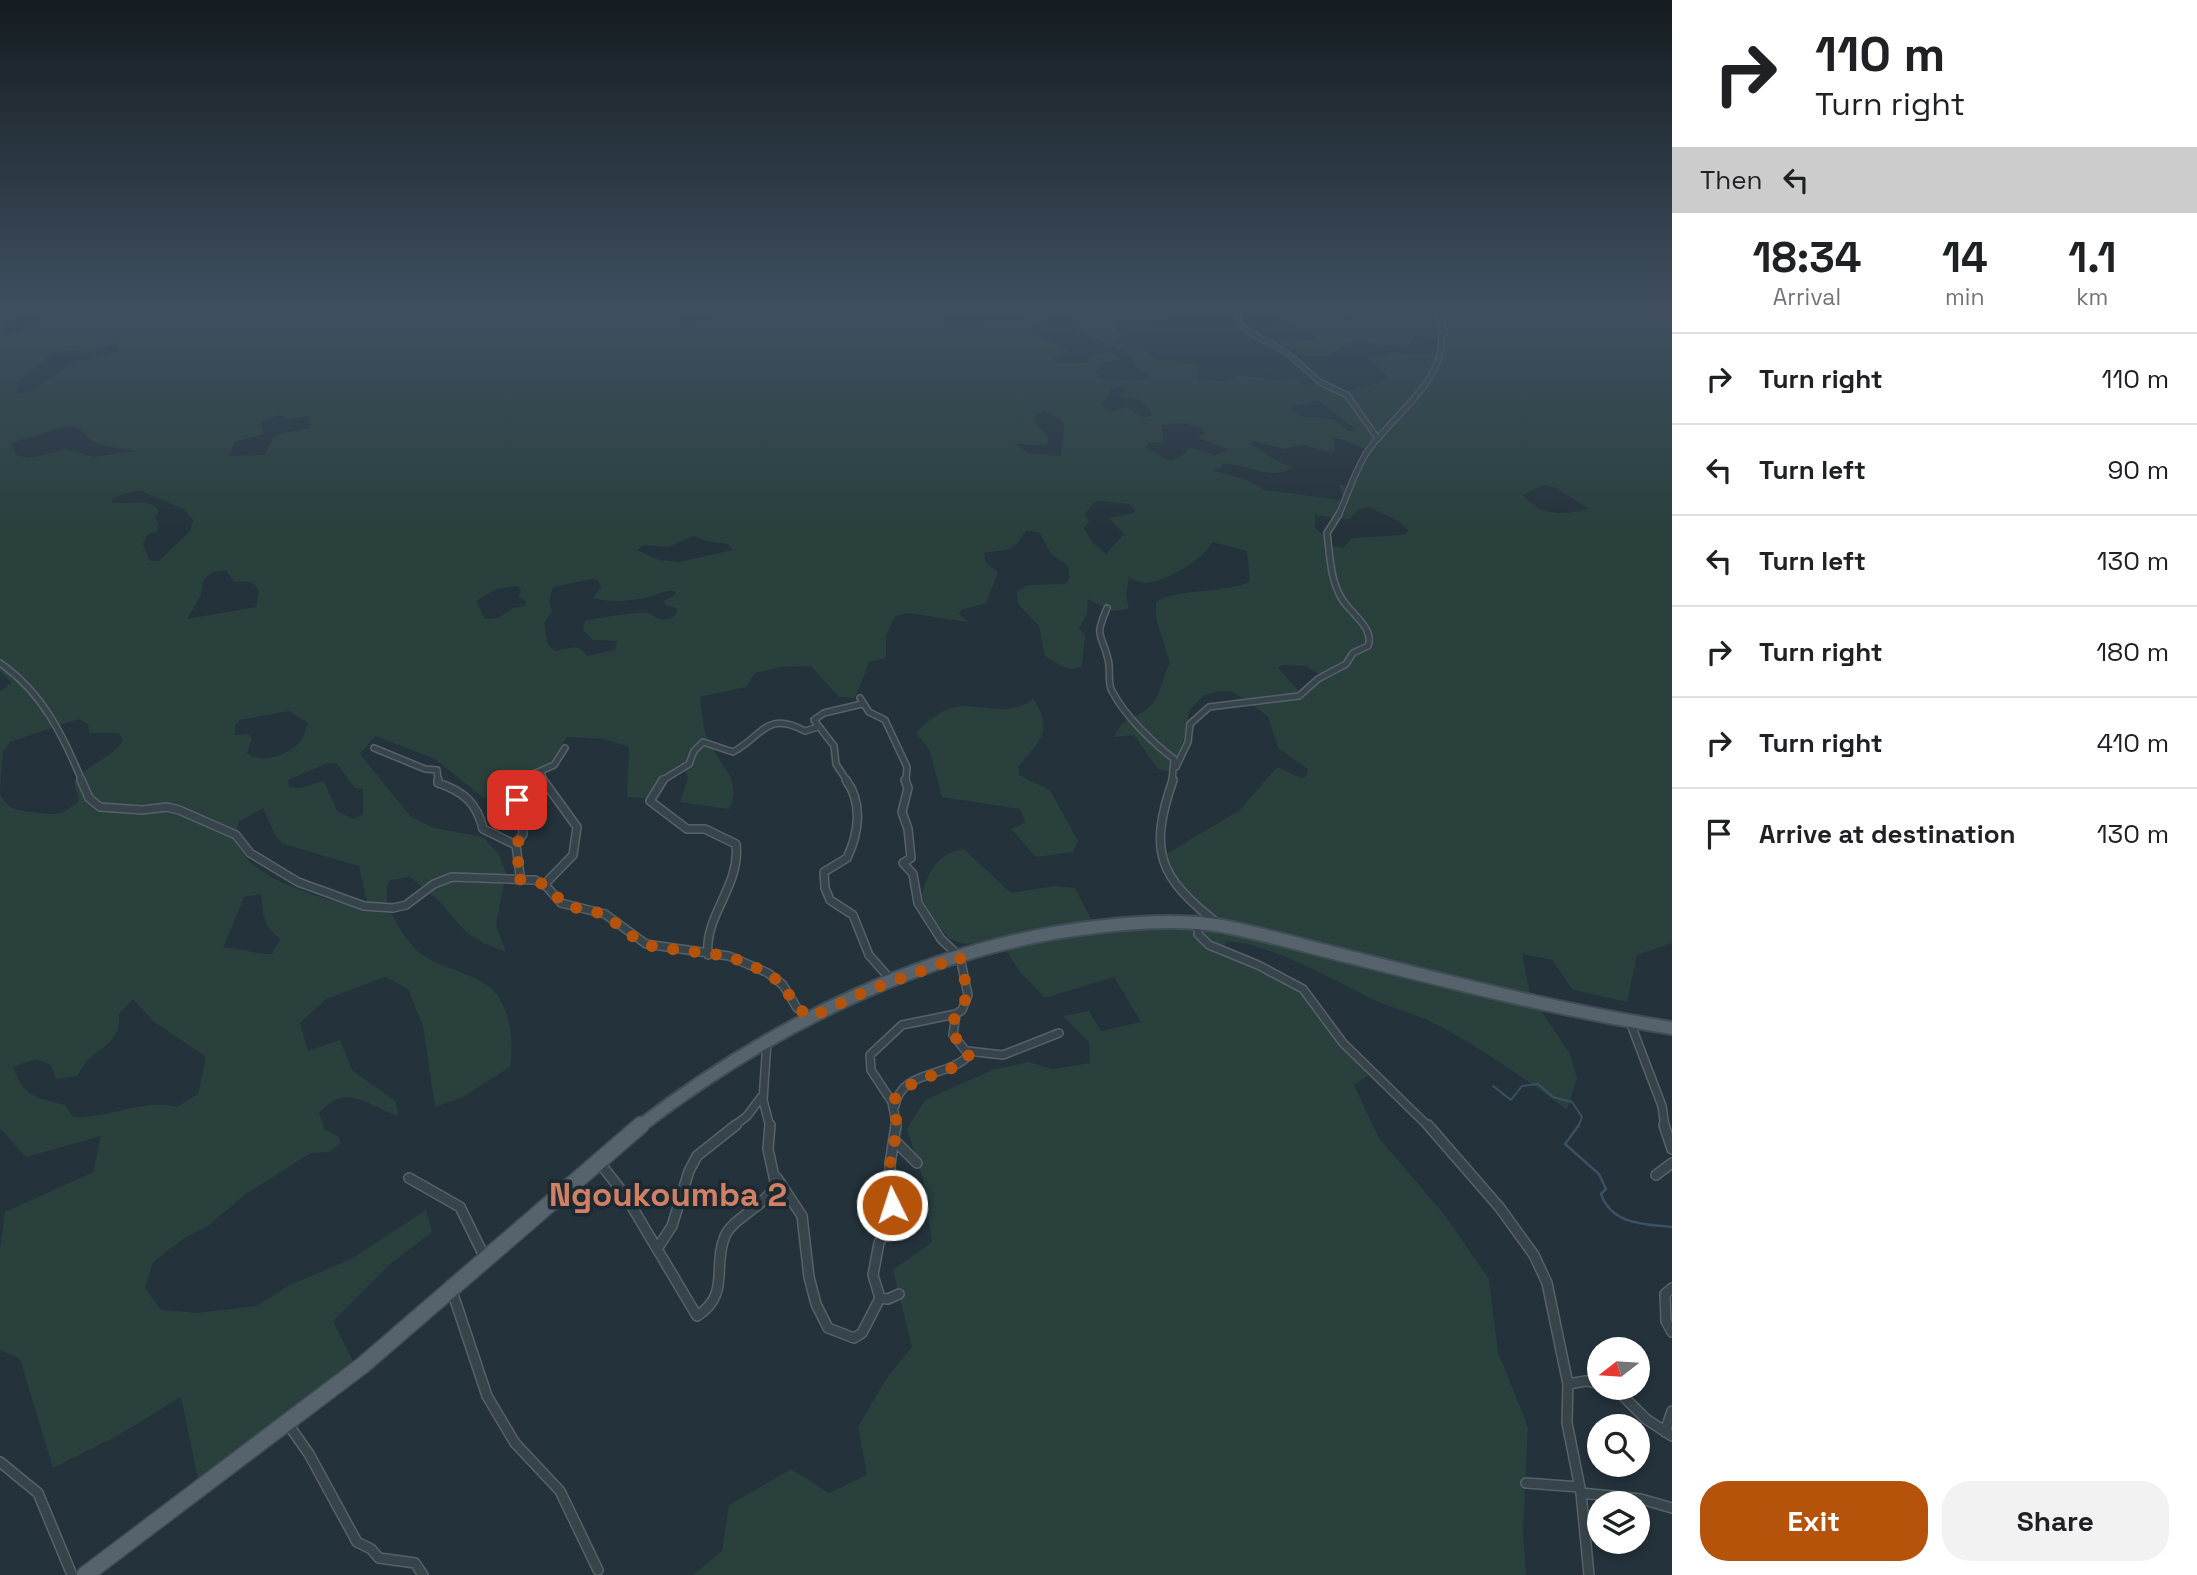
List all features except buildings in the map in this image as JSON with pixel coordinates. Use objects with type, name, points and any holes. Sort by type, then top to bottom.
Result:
[{"type":"main road","points":[[85,1575],[266,1437],[288,1424],[451,1289],[598,1160],[676,1100],[767,1041],[811,1017],[892,981],[960,957],[1037,936],[1098,926],[1221,926],[1532,1002],[1672,1028]]},
{"type":"street","points":[[1323,384],[1348,396],[1378,439]]},
{"type":"street","points":[[1221,926],[1171,882],[1162,866],[1159,846],[1163,819],[1177,767],[1188,742],[1190,724],[1209,707],[1231,702],[1299,696],[1318,679],[1346,664],[1353,653],[1368,646],[1370,641],[1363,621],[1345,604],[1334,582],[1326,533],[1335,523],[1367,452],[1426,384]]},
{"type":"street","points":[[1107,608],[1100,625],[1099,639],[1108,650],[1112,672],[1110,689],[1125,704],[1138,728],[1158,749],[1174,760],[1177,767]]},
{"type":"street","points":[[0,663],[20,677],[26,688],[52,714],[61,740],[89,798],[100,807],[142,810],[167,807],[179,810],[236,835],[250,853],[298,882],[364,906],[393,908],[406,905],[434,884],[452,877],[517,879],[544,885],[561,903],[604,914],[646,944],[729,956],[768,973],[783,985],[797,1008],[811,1017]]},
{"type":"street","points":[[892,981],[869,955],[853,915],[833,906],[824,890],[824,872],[847,858],[855,839],[858,799],[838,774],[833,759],[834,746],[814,720],[817,716],[861,701],[869,712],[885,720],[907,767],[905,778],[908,788],[902,812],[908,829],[911,858],[904,866],[913,874],[918,903],[934,929],[960,957],[968,995],[962,1010],[956,1014],[902,1026],[870,1055],[871,1070],[888,1092],[895,1112]]},
{"type":"street","points":[[708,954],[708,936],[729,888],[737,879],[736,844],[705,829],[687,829],[655,807],[650,801],[653,791],[672,772],[689,765],[692,750],[699,744],[709,742],[731,752],[737,751],[753,733],[778,723],[791,723],[805,731],[818,727]]},
{"type":"street","points":[[374,748],[425,769],[437,770],[438,783],[464,794],[482,814],[483,829],[516,845]]},
{"type":"street","points":[[517,879],[520,876],[516,845],[523,834],[517,783],[520,778],[541,773],[562,759],[565,748]]},
{"type":"street","points":[[541,773],[544,783],[577,827],[573,855],[544,885]]},
{"type":"street","points":[[1198,924],[1198,934],[1209,945],[1270,970],[1303,989],[1343,1043],[1445,1142],[1500,1208],[1534,1255],[1547,1283],[1568,1384],[1567,1423],[1581,1490],[1589,1575]]},
{"type":"street","points":[[956,1014],[952,1033],[954,1039],[968,1051],[1003,1055],[1059,1033]]},
{"type":"street","points":[[1629,1021],[1662,1106],[1662,1118],[1672,1149]]},
{"type":"street","points":[[598,1160],[603,1172],[625,1195],[697,1316],[702,1314],[710,1308],[721,1289],[724,1238],[747,1214],[765,1203],[776,1186],[776,1176],[768,1149],[769,1126],[763,1094],[767,1041]]},
{"type":"street","points":[[776,1176],[802,1216],[809,1277],[816,1304],[828,1328],[855,1338],[862,1333],[880,1298],[873,1275],[879,1243],[891,1223],[890,1164],[895,1141],[894,1100],[901,1090],[914,1081],[962,1063],[969,1055],[968,1051]]},
{"type":"street","points":[[657,1249],[676,1216],[689,1171],[697,1156],[747,1116],[763,1094]]},
{"type":"street","points":[[895,1141],[917,1163]]},
{"type":"street","points":[[1656,1175],[1672,1163]]},
{"type":"street","points":[[409,1178],[460,1207],[486,1259]]},
{"type":"street","points":[[1672,1288],[1665,1294],[1666,1321],[1672,1332]]},
{"type":"street","points":[[451,1289],[487,1396],[515,1443],[560,1491],[598,1570]]},
{"type":"street","points":[[880,1298],[888,1299],[899,1294]]},
{"type":"street","points":[[1568,1384],[1587,1381]]},
{"type":"street","points":[[1629,1400],[1668,1434]]},
{"type":"street","points":[[1668,1434],[1672,1411]]},
{"type":"street","points":[[288,1424],[309,1454],[357,1542],[371,1549],[379,1558],[415,1563],[423,1575]]},
{"type":"street","points":[[0,1462],[7,1474],[36,1489],[52,1521],[59,1553],[72,1575]]},
{"type":"street","points":[[1525,1483],[1641,1499],[1672,1508]]},
{"type":"green space","points":[[0,384],[17,384],[15,393],[31,392],[43,384],[1322,384],[1342,393],[1375,384],[1672,384],[1672,943],[1637,955],[1627,1002],[1573,990],[1552,960],[1522,954],[1530,994],[1570,1054],[1577,1078],[1567,1110],[1502,1064],[1433,1023],[1372,999],[1257,946],[1226,942],[1224,948],[1307,991],[1336,1033],[1373,1072],[1354,1085],[1379,1138],[1444,1214],[1489,1279],[1498,1352],[1528,1427],[1523,1532],[1526,1575],[693,1575],[722,1551],[729,1505],[791,1469],[829,1493],[867,1475],[858,1426],[889,1375],[912,1347],[893,1270],[932,1242],[923,1179],[907,1129],[925,1100],[992,1070],[1028,1062],[1053,1069],[1090,1063],[1089,1042],[1063,1016],[1089,1011],[1101,1031],[1141,1022],[1114,977],[1045,998],[1020,972],[1000,941],[969,944],[950,938],[936,922],[921,896],[935,865],[947,855],[964,849],[1011,893],[1054,886],[1075,888],[1093,923],[1188,918],[1196,912],[1163,873],[1161,857],[1240,810],[1277,767],[1301,778],[1306,777],[1308,769],[1278,748],[1268,716],[1232,691],[1217,691],[1203,696],[1189,711],[1186,732],[1171,772],[1158,769],[1134,735],[1114,737],[1125,721],[1143,712],[1153,703],[1170,663],[1156,618],[1156,602],[1178,594],[1250,582],[1247,551],[1212,542],[1193,562],[1164,578],[1146,583],[1129,578],[1126,595],[1129,609],[1112,611],[1088,599],[1087,614],[1079,629],[1085,635],[1082,666],[1072,669],[1063,667],[1045,656],[1039,626],[1018,604],[1017,591],[1028,585],[1065,584],[1070,578],[1067,565],[1051,554],[1039,532],[1026,531],[1013,547],[984,553],[986,563],[998,572],[986,603],[961,610],[959,614],[968,622],[908,613],[895,616],[886,636],[886,658],[869,662],[855,698],[839,697],[811,666],[780,667],[755,673],[746,687],[700,697],[706,735],[731,780],[733,798],[729,809],[680,802],[688,778],[682,764],[664,774],[645,798],[627,797],[629,747],[604,739],[567,737],[549,765],[519,776],[504,796],[484,798],[435,759],[375,736],[360,754],[411,817],[434,828],[483,837],[499,855],[506,873],[496,925],[506,952],[483,943],[466,932],[439,901],[410,877],[390,880],[386,898],[398,926],[421,954],[485,983],[500,999],[511,1032],[510,1067],[463,1097],[435,1107],[423,1026],[408,989],[385,977],[326,999],[300,1023],[308,1051],[340,1040],[352,1070],[395,1101],[399,1116],[348,1097],[329,1104],[319,1113],[325,1130],[338,1136],[341,1143],[329,1152],[311,1153],[247,1193],[209,1225],[183,1239],[153,1262],[145,1288],[161,1310],[198,1313],[256,1306],[288,1286],[351,1259],[426,1210],[432,1232],[391,1263],[333,1321],[354,1363],[199,1484],[181,1397],[117,1436],[53,1468],[20,1359],[0,1350],[0,1249],[5,1212],[93,1172],[101,1136],[26,1157],[0,1128],[0,794],[6,803],[17,810],[57,814],[67,810],[79,801],[74,781],[123,741],[119,733],[89,733],[88,724],[78,719],[10,742],[3,752],[0,791],[0,691],[12,683],[0,671]],"holes":[[[1123,386],[1127,389],[1118,396],[1141,400],[1151,411],[1151,416],[1141,418],[1128,407],[1110,412],[1100,404],[1107,398],[1110,389]],[[1317,400],[1357,430],[1348,431],[1334,419],[1300,416],[1289,408]],[[1044,410],[1060,419],[1063,424],[1061,456],[1028,453],[1015,444],[1047,445],[1049,439],[1032,418]],[[279,415],[288,419],[310,416],[310,428],[282,433],[273,438],[265,455],[229,456],[235,442],[264,434],[260,422]],[[1183,423],[1202,428],[1206,434],[1197,437],[1229,450],[1216,455],[1190,448],[1179,458],[1170,461],[1146,448],[1149,442],[1164,442],[1161,425]],[[68,426],[79,429],[101,445],[135,451],[93,457],[67,449],[29,458],[16,455],[11,443]],[[1334,439],[1341,439],[1366,450],[1359,473],[1351,486],[1339,485],[1344,498],[1342,500],[1265,490],[1245,479],[1214,471],[1223,467],[1221,464],[1267,473],[1293,467],[1250,444],[1253,441],[1283,449],[1304,445],[1331,453],[1335,451]],[[1544,485],[1556,488],[1589,509],[1562,513],[1537,507],[1523,495]],[[139,490],[184,509],[193,520],[190,531],[159,561],[150,561],[143,544],[147,535],[157,531],[159,523],[155,518],[159,510],[148,503],[111,502],[114,497]],[[1098,501],[1129,504],[1135,510],[1134,513],[1109,518],[1124,534],[1106,554],[1092,542],[1084,528],[1089,522],[1085,514],[1093,503]],[[1369,507],[1398,521],[1409,531],[1402,535],[1352,538],[1343,548],[1329,545],[1327,538],[1315,528],[1315,515],[1349,519],[1359,509]],[[693,536],[709,542],[728,544],[733,550],[679,562],[659,560],[637,550],[643,545],[668,547]],[[226,570],[234,582],[249,582],[259,591],[256,607],[187,619],[201,595],[204,579],[213,572]],[[592,579],[598,580],[601,587],[593,598],[599,600],[629,600],[669,591],[676,592],[664,601],[665,605],[676,608],[677,612],[668,619],[663,620],[643,613],[585,621],[583,630],[593,640],[617,641],[615,650],[587,656],[575,647],[555,651],[548,645],[544,623],[552,611],[549,602],[553,587]],[[517,586],[521,589],[519,596],[526,602],[525,606],[513,608],[498,618],[485,619],[476,601],[497,589]],[[1283,665],[1306,666],[1323,677],[1299,691],[1278,668]],[[289,711],[308,723],[299,743],[274,757],[253,757],[247,753],[252,738],[248,734],[235,735],[235,725],[240,720]],[[328,763],[336,763],[355,788],[363,789],[363,814],[353,819],[337,811],[324,781],[299,788],[289,787],[288,780]],[[263,808],[275,835],[283,844],[359,866],[369,910],[295,888],[258,869],[245,857],[238,844],[238,822]],[[261,894],[265,920],[280,939],[272,954],[223,948],[244,897]],[[133,999],[153,1021],[206,1057],[198,1094],[177,1107],[150,1105],[100,1115],[73,1117],[65,1105],[32,1095],[17,1077],[13,1067],[36,1059],[51,1065],[56,1079],[77,1076],[88,1060],[112,1040],[119,1014]]]},
{"type":"green space","points":[[1033,699],[1043,719],[1042,735],[1018,767],[1019,775],[1050,790],[1078,841],[1073,852],[1036,857],[1011,829],[1025,823],[1020,809],[942,797],[929,749],[916,733],[931,719],[950,708],[964,706],[1008,709]]},
{"type":"waterway","points":[[1493,1086],[1511,1100],[1522,1086],[1538,1084],[1553,1097],[1572,1102],[1582,1117],[1579,1126]]},
{"type":"waterway","points":[[1579,1126],[1565,1144],[1599,1174],[1606,1189],[1601,1194],[1613,1212],[1630,1221],[1672,1227]]},
{"type":"district","name":"Ngoukoumba 2","points":[[668,1195]]},
{"type":"route","points":[[517,800],[523,834],[516,845],[520,869],[517,879],[541,883],[561,903],[572,908],[584,908],[604,914],[635,938],[654,947],[729,956],[768,973],[783,985],[792,1003],[811,1017],[869,990],[960,957],[967,978],[968,995],[962,1010],[956,1014],[952,1023],[952,1033],[969,1055],[962,1063],[914,1081],[901,1090],[894,1100],[897,1129],[890,1164],[892,1205]]}]
